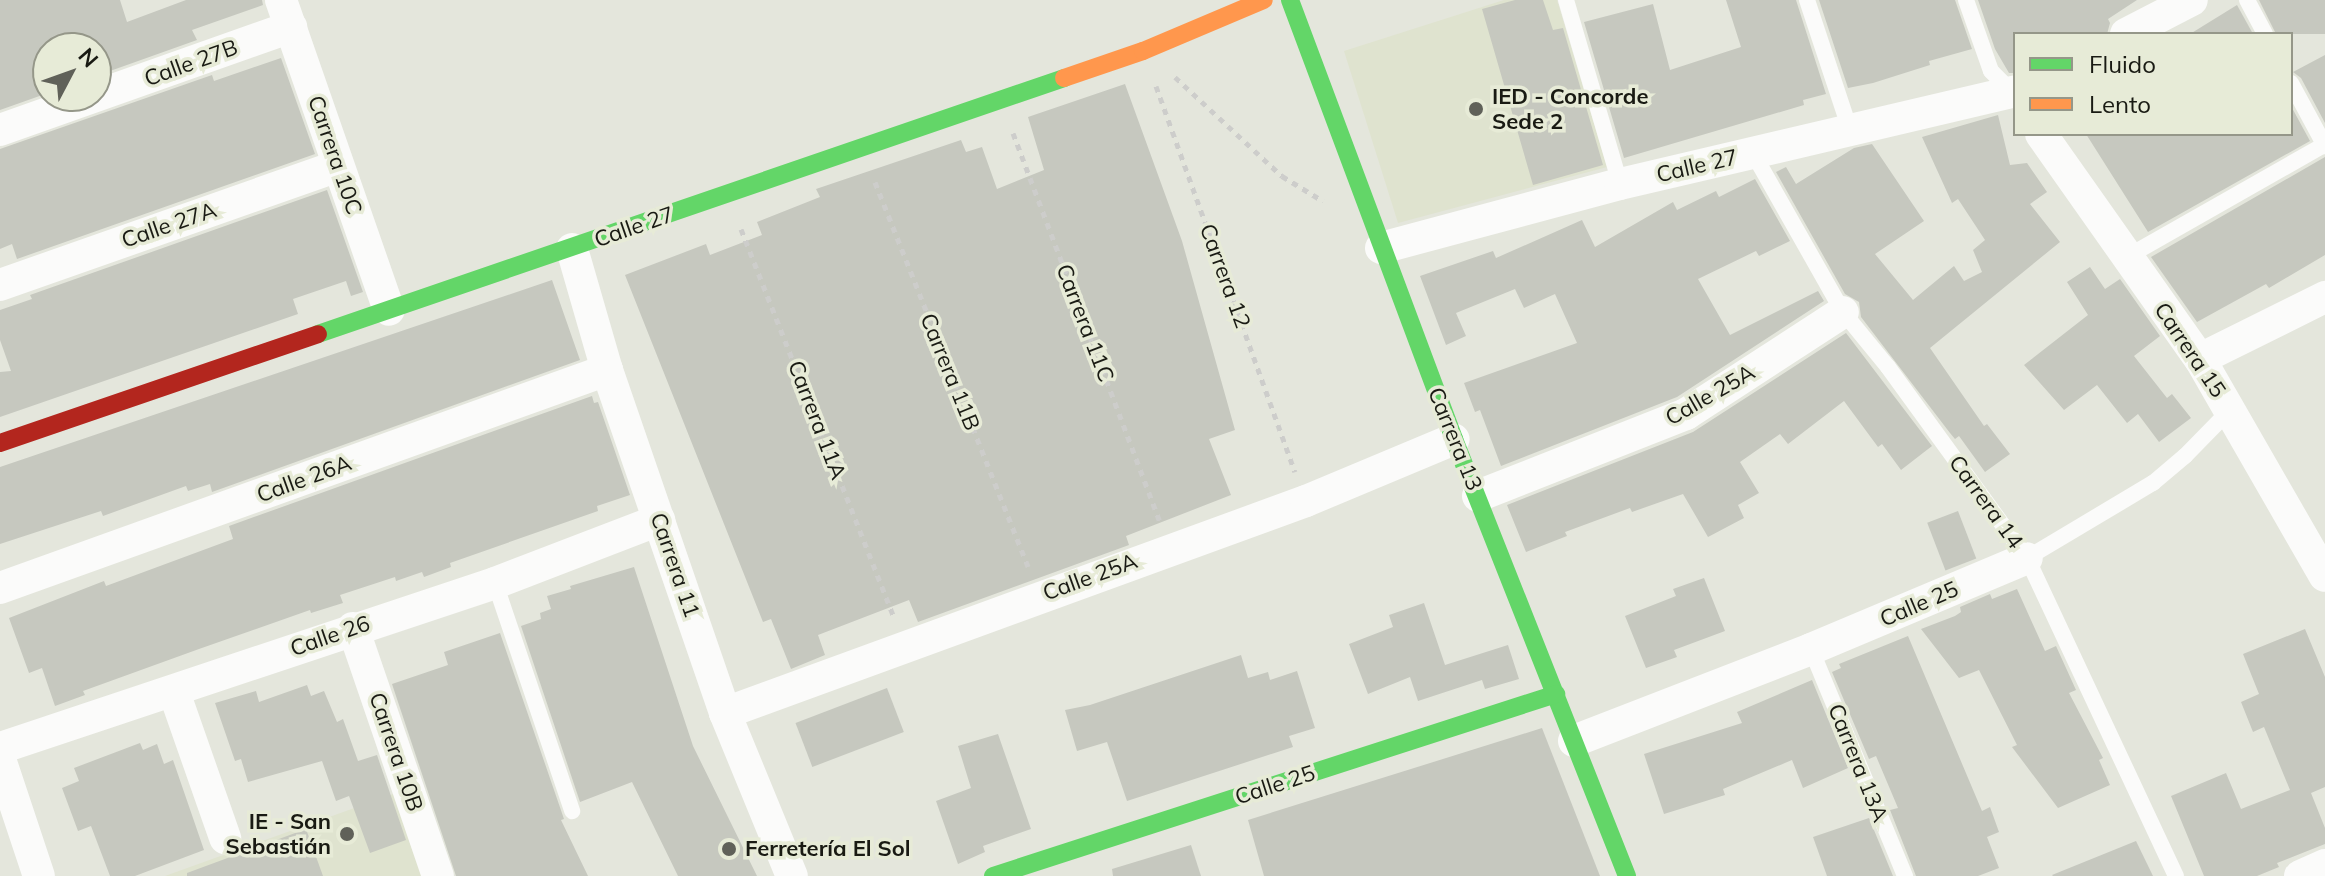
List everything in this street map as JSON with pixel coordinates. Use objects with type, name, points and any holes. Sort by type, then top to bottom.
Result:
[{"type":"street","name":"Calle 27","points":[[0,443],[1143,51],[1264,0]]},
{"type":"street","name":"Carrera 13","points":[[1290,0],[1454,439],[1627,876]]},
{"type":"street","points":[[2130,32],[2192,0]]},
{"type":"street","name":"Calle 27B","points":[[0,130],[286,14]]},
{"type":"street","name":"Carrera 10C","points":[[286,14],[389,310]]},
{"type":"street","name":"Calle 27","points":[[1381,248],[1620,184],[2013,93]]},
{"type":"street","name":"Carrera 15","points":[[2042,136],[2125,258],[2200,359],[2325,576]]},
{"type":"street","name":"Calle 27A","points":[[0,285],[338,166]]},
{"type":"street","name":"Carrera 11","points":[[572,249],[607,370],[725,713],[792,876]]},
{"type":"street","points":[[2200,359],[2325,297]]},
{"type":"street","name":"Calle 25A","points":[[1478,496],[1686,414],[1843,312]]},
{"type":"street","name":"Calle 26A","points":[[0,588],[607,370]]},
{"type":"street","name":"Calle 25A","points":[[725,713],[1170,548],[1306,501],[1454,439]]},
{"type":"street","name":"Calle 26","points":[[0,748],[495,583],[659,520]]},
{"type":"street","name":"Calle 25","points":[[1574,741],[1811,649],[2027,558]]},
{"type":"street","name":"Carrera 10B","points":[[353,628],[438,876]]},
{"type":"street","points":[[174,692],[225,838]]},
{"type":"street","name":"Calle 25","points":[[993,876],[1556,694]]},
{"type":"street","points":[[0,759],[39,876]]},
{"type":"street","points":[[2300,876],[2325,865]]},
{"type":"lane","points":[[1566,0],[1620,184]]},
{"type":"lane","points":[[1807,0],[1850,130]]},
{"type":"lane","points":[[1966,0],[1991,71],[2013,92]]},
{"type":"lane","points":[[2247,0],[2264,32]]},
{"type":"lane","points":[[2125,258],[2325,146],[2293,87]]},
{"type":"lane","name":"Carrera 14","points":[[1753,153],[1843,312],[1888,367],[2027,558],[2176,876]]},
{"type":"lane","name":"Calle 25","points":[[2027,558],[2153,483],[2230,410]]},
{"type":"lane","points":[[495,583],[572,811]]},
{"type":"lane","name":"Carrera 13A","points":[[1811,649],[1905,876]]},
{"type":"path","points":[[1143,51],[1282,176],[1336,209]]},
{"type":"path","name":"Carrera 12","points":[[1143,51],[1306,501]]},
{"type":"path","name":"Carrera 11C","points":[[1000,99],[1170,548]]},
{"type":"path","name":"Carrera 11B","points":[[861,148],[1039,596]]},
{"type":"path","name":"Carrera 11A","points":[[728,194],[905,646]]},
{"type":"shaded area","name":"IED - Concorde Sede 2","points":[[1504,0],[1557,0],[1607,167],[1398,223],[1344,51]]},
{"type":"shaded area","name":"IE - San Sebastián","points":[[399,792],[427,876],[165,876]]},
{"type":"building","points":[[0,0],[120,0],[127,22],[186,0],[262,0],[263,5],[192,30],[197,40],[112,70],[112,32],[32,32],[32,99],[0,110]]},
{"type":"building","points":[[1515,0],[1543,0],[1553,30],[1563,28],[1603,165],[1533,185],[1482,9]]},
{"type":"building","points":[[1726,0],[1796,0],[1826,94],[1803,100],[1804,105],[1624,158],[1584,22],[1653,4],[1670,70],[1741,47]]},
{"type":"building","points":[[1819,0],[1955,0],[1972,49],[1929,61],[1930,65],[1873,83],[1848,88]]},
{"type":"building","points":[[1978,0],[2137,0],[2108,19],[2108,32],[2013,32],[2013,73],[2009,73],[1995,49]]},
{"type":"building","points":[[2259,0],[2325,0],[2325,34],[2275,32]]},
{"type":"building","points":[[2237,5],[2252,32],[2193,32]]},
{"type":"building","points":[[2325,55],[2325,123],[2301,78],[2293,72]]},
{"type":"building","points":[[281,58],[315,154],[17,259],[12,244],[0,249],[0,149],[212,75],[214,81]]},
{"type":"building","points":[[1125,84],[1182,241],[1235,430],[1209,439],[1231,495],[1126,536],[1129,545],[918,622],[909,600],[818,635],[825,655],[791,669],[771,619],[763,622],[625,275],[706,244],[710,255],[762,235],[757,222],[820,197],[816,189],[961,140],[966,152],[982,147],[997,189],[1044,170],[1028,117]]},
{"type":"building","points":[[2293,110],[2310,141],[2148,232],[2087,136],[2293,136]]},
{"type":"building","points":[[1998,115],[2010,165],[2027,163],[2047,192],[2030,204],[2060,242],[1930,348],[1984,426],[1987,424],[2010,454],[1985,472],[1959,436],[1955,439],[1950,433],[1861,317],[1859,302],[1845,294],[1776,172],[1786,167],[1796,184],[1854,148],[1872,144],[1924,221],[1875,254],[1913,300],[1954,266],[1964,281],[1982,272],[1973,250],[1985,240],[1958,199],[1952,203],[1922,137]]},
{"type":"building","points":[[2325,157],[2325,255],[2269,288],[2266,284],[2197,322],[2151,257]]},
{"type":"building","points":[[1755,179],[1790,241],[1759,256],[1756,251],[1698,279],[1730,335],[1818,291],[1824,301],[1677,397],[1501,466],[1480,410],[1475,412],[1464,383],[1577,343],[1555,294],[1524,308],[1515,289],[1456,313],[1466,336],[1446,345],[1420,276],[1493,251],[1496,258],[1582,220],[1595,247],[1673,202],[1677,210],[1716,191],[1719,197]]},
{"type":"building","points":[[327,190],[363,292],[351,296],[346,281],[293,299],[298,314],[0,417],[0,372],[11,371],[0,340],[0,310],[32,299],[30,295]]},
{"type":"building","points":[[2090,267],[2105,289],[2120,279],[2160,336],[2134,356],[2167,398],[2172,394],[2191,418],[2159,442],[2138,414],[2127,423],[2097,385],[2064,410],[2024,365],[2088,315],[2067,282]]},
{"type":"building","points":[[552,280],[580,360],[212,492],[210,484],[188,491],[186,486],[103,516],[101,511],[0,544],[0,467]]},
{"type":"building","points":[[1846,333],[1932,446],[1901,470],[1882,444],[1878,447],[1844,401],[1788,444],[1780,434],[1740,462],[1759,493],[1738,505],[1744,518],[1708,537],[1683,494],[1632,512],[1630,508],[1565,532],[1567,536],[1526,552],[1507,505],[1693,432]]},
{"type":"building","points":[[592,396],[594,403],[598,402],[630,495],[597,506],[598,511],[450,563],[451,567],[424,577],[422,572],[396,581],[395,577],[340,595],[343,603],[311,613],[310,610],[199,649],[83,691],[85,695],[55,706],[42,668],[29,673],[9,618],[104,581],[106,586],[233,539],[229,526]]},
{"type":"building","points":[[1958,511],[1976,559],[1945,570],[1927,523]]},
{"type":"building","points":[[634,567],[693,746],[757,876],[678,876],[632,782],[580,802],[521,626],[541,619],[540,613],[551,609],[547,596]]},
{"type":"building","points":[[1704,578],[1725,631],[1674,650],[1677,657],[1646,668],[1625,616],[1676,596],[1673,589]]},
{"type":"building","points":[[2017,589],[2045,651],[2056,646],[2076,690],[2069,693],[2103,758],[2099,760],[2110,785],[2058,808],[2012,747],[2017,745],[1979,670],[1959,678],[1921,629],[1955,616],[1961,612],[1960,607],[1990,594],[1992,599]]},
{"type":"building","points":[[1424,603],[1445,665],[1508,645],[1519,679],[1485,689],[1482,680],[1418,701],[1410,677],[1368,694],[1349,644],[1393,627],[1389,615]]},
{"type":"building","points":[[2305,629],[2325,677],[2325,787],[2311,793],[2325,828],[2325,844],[2277,863],[2279,867],[2257,876],[2204,876],[2171,796],[2226,773],[2241,809],[2290,790],[2264,727],[2253,732],[2241,702],[2259,694],[2243,654]]},
{"type":"building","points":[[500,633],[564,819],[561,820],[588,876],[456,876],[392,684],[448,665],[444,652]]},
{"type":"building","points":[[1908,636],[1982,811],[1990,807],[1999,832],[1987,837],[1999,868],[1978,876],[1916,876],[1890,810],[1898,808],[1876,756],[1869,759],[1832,672],[1841,668],[1839,664]]},
{"type":"building","points":[[1241,655],[1248,678],[1268,672],[1270,680],[1297,671],[1315,728],[1289,736],[1293,747],[1127,801],[1107,742],[1077,751],[1065,710],[1090,705]]},
{"type":"building","points":[[1812,680],[1848,768],[1803,788],[1792,760],[1723,789],[1725,795],[1664,814],[1644,754],[1742,723],[1737,712]]},
{"type":"building","points":[[307,685],[311,696],[324,691],[337,722],[343,719],[358,761],[377,755],[406,840],[370,853],[349,796],[336,801],[322,761],[248,782],[241,759],[235,761],[215,703],[256,691],[259,702]]},
{"type":"building","points":[[887,688],[904,732],[812,767],[796,723]]},
{"type":"building","points":[[1542,728],[1600,876],[1264,876],[1248,820]]},
{"type":"building","points":[[998,734],[1031,829],[983,846],[985,852],[958,864],[936,801],[971,788],[958,746]]},
{"type":"building","points":[[140,743],[143,750],[157,744],[164,764],[173,760],[204,850],[135,876],[110,876],[91,826],[78,831],[62,788],[79,781],[74,768]]},
{"type":"building","points":[[1869,818],[1893,876],[1827,876],[1813,837]]},
{"type":"building","points":[[306,829],[323,876],[187,876],[187,873]]},
{"type":"building","points":[[2136,841],[2153,876],[2052,875]]},
{"type":"building","points":[[1191,845],[1201,876],[1113,876],[1112,869]]},
{"type":"traffic: fast","points":[[1290,0],[1454,439],[1627,876]]},
{"type":"traffic: fast","points":[[318,334],[1064,78]]},
{"type":"traffic: fast","points":[[993,876],[1556,694]]},
{"type":"traffic: slow","points":[[1064,78],[1143,51],[1264,0]]},
{"type":"traffic: jam","points":[[0,443],[318,334]]},
{"type":"place","name":"IED - Concorde Sede 2","points":[[1476,109]]},
{"type":"place","name":"IE - San Sebastián","points":[[347,834]]},
{"type":"place","name":"Ferretería El Sol","points":[[729,849]]}]
